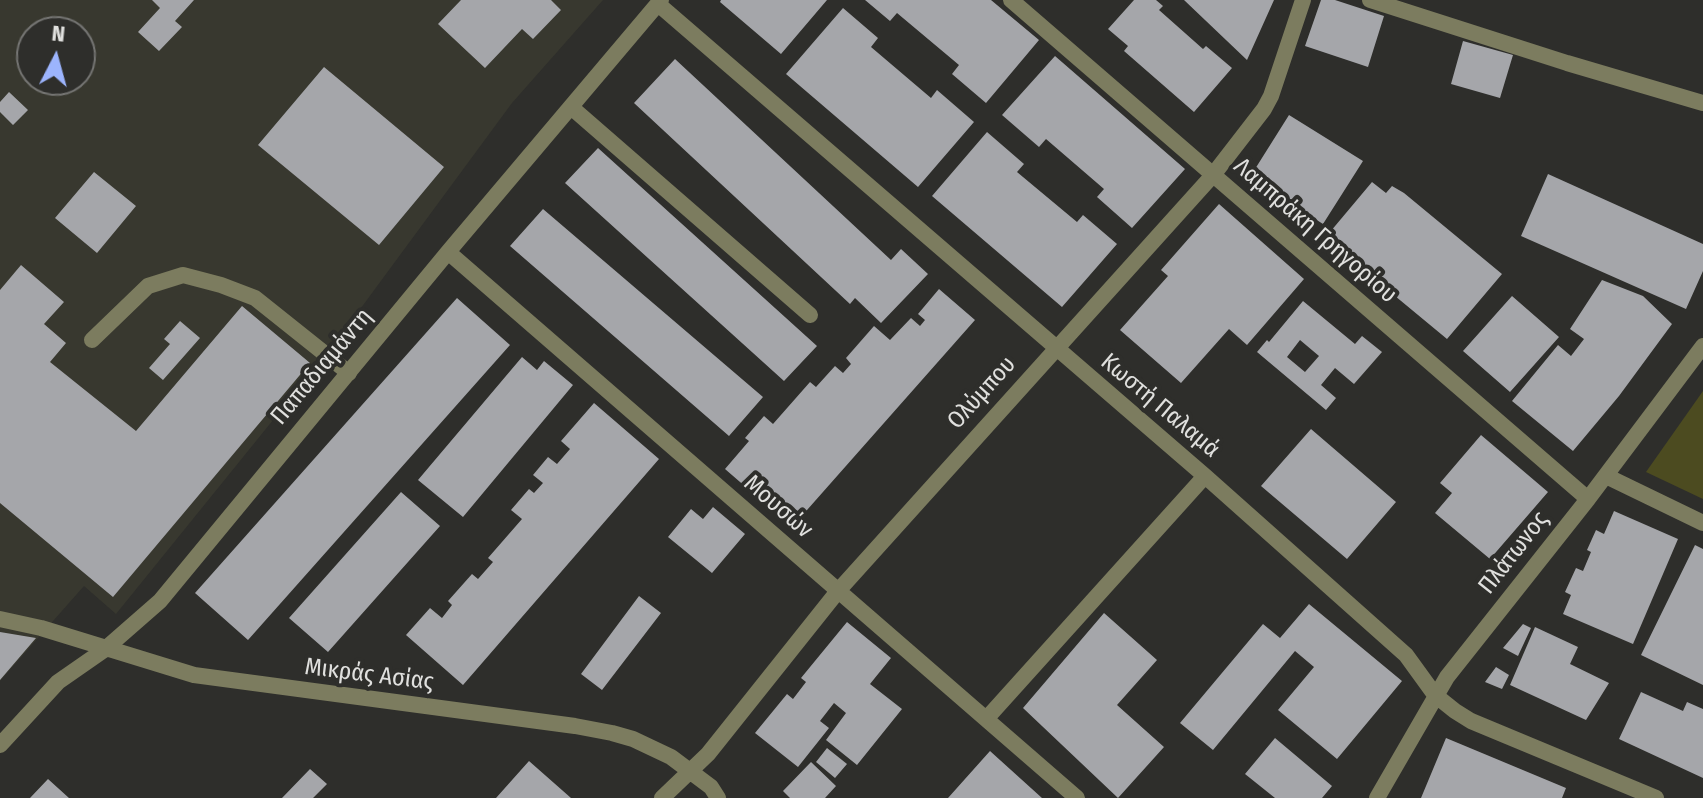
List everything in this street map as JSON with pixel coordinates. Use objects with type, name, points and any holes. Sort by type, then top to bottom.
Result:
[{"type":"street","name":"Λαμπράκη Γρηγορίου","points":[[1011,0],[1588,499]]},
{"type":"street","name":"Ολύμπου","points":[[662,798],[708,754],[838,591],[1213,175],[1271,96],[1303,0]]},
{"type":"street","points":[[1370,0],[1703,103]]},
{"type":"street","name":"Παπαδιαμάντη","points":[[0,745],[58,682],[104,650],[160,601],[448,252],[660,2]]},
{"type":"street","name":"Κωστή Παλαμά","points":[[660,2],[1406,655],[1435,695],[1471,721],[1656,798]]},
{"type":"street","points":[[571,107],[810,315]]},
{"type":"street","name":"Μουσών","points":[[448,252],[1077,798]]},
{"type":"street","points":[[92,340],[148,286],[183,275],[255,298],[349,373]]},
{"type":"street","name":"Πλάτωνος","points":[[1377,798],[1435,695],[1703,346]]},
{"type":"street","points":[[987,718],[1205,476]]},
{"type":"street","points":[[1606,476],[1703,523]]},
{"type":"street","name":"Μικράς Ασίας","points":[[0,619],[41,628],[104,650],[194,675],[600,731],[633,739],[671,757],[711,787],[718,798]]},
{"type":"shaded area","points":[[0,0],[603,0],[512,103],[333,346],[116,614],[84,586],[0,681]]},
{"type":"shaded area","points":[[1703,391],[1703,499],[1646,472]]},
{"type":"building","points":[[152,0],[194,0],[175,21],[182,27],[159,51],[138,32],[160,8]]},
{"type":"building","points":[[461,0],[551,0],[561,10],[533,39],[522,29],[485,68],[438,24]]},
{"type":"building","points":[[721,0],[827,0],[781,54]]},
{"type":"building","points":[[865,0],[991,0],[1039,40],[986,103],[952,74],[959,65],[897,13],[890,21]]},
{"type":"building","points":[[1134,0],[1156,0],[1163,6],[1159,10],[1203,49],[1206,46],[1232,68],[1194,112],[1124,51],[1128,46],[1108,29]]},
{"type":"building","points":[[1184,0],[1274,0],[1247,60]]},
{"type":"building","points":[[1321,0],[1335,0],[1384,16],[1368,67],[1305,46]]},
{"type":"building","points":[[843,8],[878,38],[871,47],[931,98],[937,90],[974,122],[918,187],[786,74]]},
{"type":"building","points":[[1463,41],[1513,55],[1500,98],[1451,84]]},
{"type":"building","points":[[1055,56],[1185,169],[1132,228],[1097,197],[1104,189],[1046,139],[1039,147],[1002,115]]},
{"type":"building","points":[[675,59],[891,260],[901,249],[928,274],[881,323],[855,298],[850,304],[634,103]]},
{"type":"building","points":[[324,67],[444,167],[379,245],[258,145]]},
{"type":"building","points":[[9,92],[28,110],[13,125],[0,112],[0,102]]},
{"type":"building","points":[[1289,115],[1363,161],[1323,224],[1250,177]]},
{"type":"building","points":[[987,132],[1024,164],[1017,172],[1077,222],[1083,215],[1117,244],[1062,307],[932,196]]},
{"type":"building","points":[[598,148],[817,346],[784,381],[565,183]]},
{"type":"building","points":[[94,172],[136,206],[97,253],[55,218]]},
{"type":"building","points":[[1548,174],[1703,244],[1703,271],[1686,309],[1521,236]]},
{"type":"building","points":[[1372,182],[1386,193],[1392,186],[1404,193],[1502,274],[1447,339],[1325,238]]},
{"type":"building","points":[[1219,204],[1304,279],[1247,345],[1229,329],[1181,383],[1120,330],[1168,276],[1161,270]]},
{"type":"building","points":[[543,209],[763,397],[729,436],[510,246]]},
{"type":"building","points":[[21,265],[64,302],[44,324],[66,343],[50,362],[136,431],[242,306],[310,363],[113,597],[0,503],[0,290]]},
{"type":"building","points":[[1602,280],[1643,296],[1672,324],[1619,396],[1573,451],[1512,401],[1558,345],[1571,356],[1584,339],[1570,329]]},
{"type":"building","points":[[939,289],[975,320],[792,527],[725,469],[749,441],[745,438],[764,416],[773,424],[810,382],[816,387],[835,366],[843,373],[851,364],[846,358],[874,326],[890,340],[911,318],[920,326],[925,320],[918,314]]},
{"type":"building","points":[[1512,296],[1559,337],[1510,392],[1463,351]]},
{"type":"building","points":[[457,298],[510,345],[248,640],[195,593]]},
{"type":"building","points":[[1303,301],[1355,344],[1362,336],[1382,352],[1354,384],[1335,368],[1321,385],[1336,398],[1326,410],[1257,352],[1267,340],[1269,342]],"holes":[[[1300,340],[1319,356],[1305,372],[1287,357]]]},
{"type":"building","points":[[180,321],[200,338],[163,380],[149,368],[170,344],[164,339]]},
{"type":"building","points":[[522,357],[537,370],[544,361],[573,385],[463,517],[418,480]]},
{"type":"building","points":[[594,403],[659,459],[463,685],[406,635],[430,608],[442,618],[452,605],[448,601],[472,574],[478,579],[493,562],[488,558],[522,519],[511,510],[529,489],[534,493],[543,483],[533,475],[548,457],[557,464],[570,449],[561,441]]},
{"type":"building","points":[[1311,429],[1396,502],[1347,559],[1261,486]]},
{"type":"building","points":[[1481,435],[1548,492],[1490,559],[1435,513],[1452,493],[1440,483]]},
{"type":"building","points":[[401,492],[440,526],[328,652],[289,618]]},
{"type":"building","points":[[713,507],[745,534],[712,573],[668,537],[691,509],[703,519]]},
{"type":"building","points":[[1614,511],[1678,539],[1633,644],[1563,614],[1571,595],[1565,592],[1576,568],[1583,571],[1591,552],[1587,550],[1596,530],[1604,534]]},
{"type":"building","points":[[1695,545],[1703,549],[1703,685],[1641,655]]},
{"type":"building","points":[[639,596],[661,613],[602,690],[581,674]]},
{"type":"building","points":[[1309,604],[1402,681],[1337,759],[1278,710],[1314,667],[1295,651],[1213,750],[1180,723],[1263,624],[1280,638]]},
{"type":"building","points":[[1104,613],[1157,660],[1117,705],[1164,747],[1118,798],[1023,708]]},
{"type":"building","points":[[847,622],[891,658],[870,684],[902,709],[857,765],[826,740],[846,713],[834,703],[820,721],[829,728],[798,767],[755,733],[787,694],[793,699],[806,682],[801,678]]},
{"type":"building","points":[[1523,624],[1531,628],[1518,656],[1503,648]]},
{"type":"building","points":[[1535,627],[1578,647],[1570,664],[1609,683],[1586,720],[1510,685]]},
{"type":"building","points":[[0,632],[36,638],[0,680]]},
{"type":"building","points":[[1496,667],[1509,675],[1502,689],[1485,682]]},
{"type":"building","points":[[1641,692],[1683,711],[1687,702],[1703,709],[1703,778],[1619,739]]},
{"type":"building","points":[[1275,738],[1332,786],[1322,798],[1275,798],[1245,774]]},
{"type":"building","points":[[1446,738],[1566,788],[1562,798],[1421,798]]},
{"type":"building","points":[[827,748],[847,764],[835,778],[816,762]]},
{"type":"building","points":[[990,751],[1042,798],[948,798]]},
{"type":"building","points":[[529,761],[571,798],[496,798]]},
{"type":"building","points":[[811,762],[836,786],[825,798],[790,798],[783,791]]},
{"type":"building","points":[[310,769],[327,784],[313,798],[282,798]]},
{"type":"building","points":[[48,779],[69,798],[30,798]]}]
